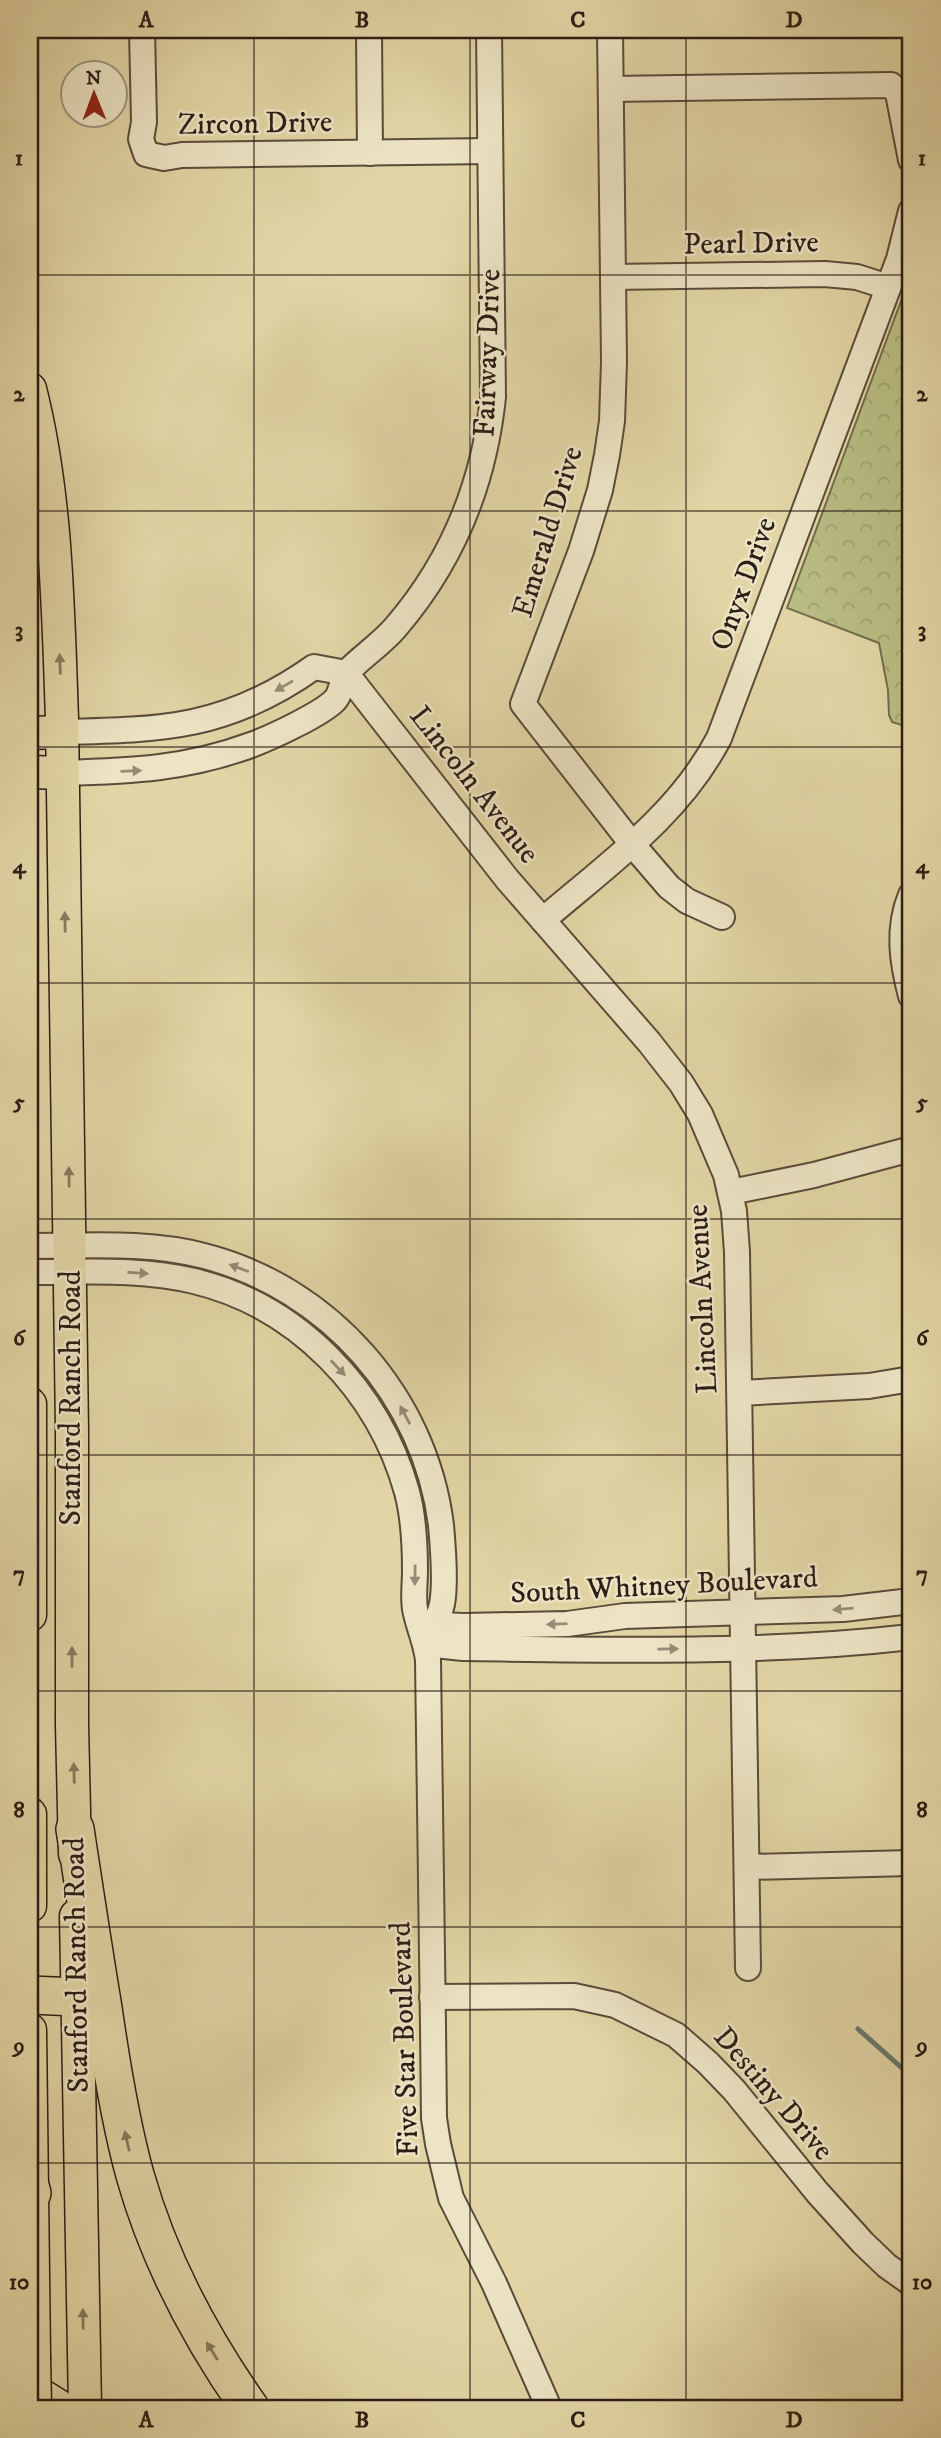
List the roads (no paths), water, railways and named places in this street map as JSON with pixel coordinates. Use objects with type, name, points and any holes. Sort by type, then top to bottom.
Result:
[{"type":"highway","points":[[75,1829],[109,2048],[135,2176],[157,2241],[180,2294],[200,2332],[250,2408]]},
{"type":"highway","points":[[30,1995],[77,1997]]},
{"type":"highway","points":[[32,2374],[75,2401]]},
{"type":"main road","name":"Stanford Ranch Road","points":[[30,389],[48,480],[58,625],[63,773],[77,1997],[75,2401]]},
{"type":"main road","points":[[30,733],[62,732]]},
{"type":"main road","name":"Fairway Drive","points":[[30,772],[63,773]]},
{"type":"main road","name":"Stanford Ranch Road","points":[[30,1404],[30,1615]]},
{"type":"main road","name":"Stanford Ranch Road","points":[[30,1814],[30,1906]]},
{"type":"main road","name":"Stanford Ranch Road","points":[[30,2030],[34,2408]]},
{"type":"street","name":"Zircon Drive","points":[[142,30],[144,122],[141,139],[146,154],[164,158],[182,155],[490,151]]},
{"type":"street","points":[[369,30],[370,153]]},
{"type":"street","name":"Fairway Drive","points":[[63,773],[142,770],[182,765],[252,745],[307,718],[336,699],[346,673],[394,629],[435,575],[452,545],[477,481],[490,424],[493,397],[489,30]]},
{"type":"street","name":"Emerald Drive","points":[[610,30],[613,391],[607,455],[600,490],[581,551],[523,704],[632,844]]},
{"type":"street","points":[[611,89],[891,85],[898,93],[911,160]]},
{"type":"street","name":"Onyx Drive","points":[[543,920],[676,803],[707,760],[719,738],[888,287],[905,240],[911,211]]},
{"type":"street","name":"Pearl Drive","points":[[613,277],[825,274],[857,277],[888,287]]},
{"type":"street","points":[[62,732],[145,730],[194,723],[242,708],[282,688],[314,667],[346,673]]},
{"type":"street","name":"Lincoln Avenue","points":[[346,673],[495,864],[649,1042],[681,1083],[716,1147],[731,1192],[737,1252],[748,1968]]},
{"type":"street","points":[[632,844],[669,887],[687,901],[722,917]]},
{"type":"street","points":[[911,895],[902,936],[911,996]]},
{"type":"street","points":[[731,1192],[814,1175],[911,1149]]},
{"type":"street","name":"Five Star Boulevard","points":[[30,1246],[70,1259],[195,1281],[233,1294],[285,1321],[317,1345],[344,1373],[382,1427],[400,1469],[413,1515],[415,1610],[427,1630],[434,2118],[443,2173],[462,2223],[494,2283],[549,2408]]},
{"type":"street","name":"Five Star Boulevard","points":[[30,1272],[70,1259],[141,1246],[203,1255],[244,1269],[307,1303],[336,1326],[365,1355],[389,1385],[406,1415],[430,1474],[439,1509],[443,1543],[442,1604],[427,1630]]},
{"type":"street","points":[[233,1294],[262,1297],[293,1308],[307,1303]]},
{"type":"street","points":[[740,1393],[857,1387],[911,1379]]},
{"type":"street","points":[[382,1427],[417,1471],[430,1474]]},
{"type":"street","name":"South Whitney Boulevard","points":[[427,1630],[463,1626],[567,1624],[625,1616],[843,1609],[911,1601]]},
{"type":"street","name":"South Whitney Boulevard","points":[[427,1630],[463,1648],[743,1648],[846,1644],[911,1637]]},
{"type":"street","points":[[747,1867],[911,1863]]},
{"type":"street","name":"Destiny Drive","points":[[432,1997],[574,1996],[615,2005],[676,2035],[734,2090],[817,2192],[863,2243],[887,2266],[911,2283]]},
{"type":"waterway","points":[[858,2029],[911,2076]]}]
